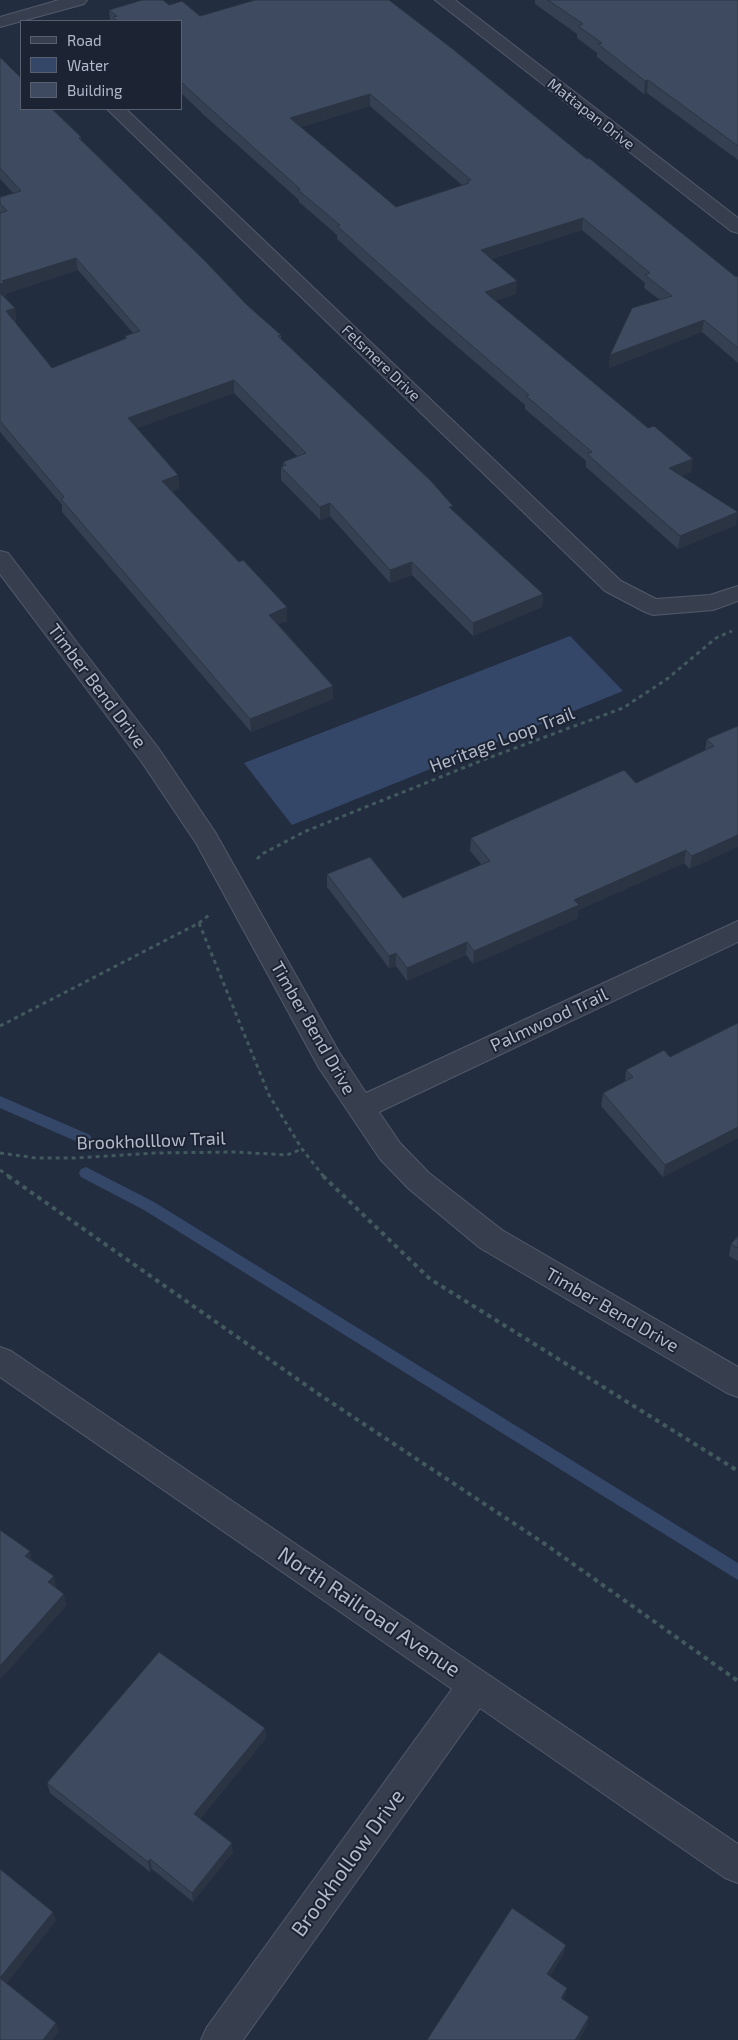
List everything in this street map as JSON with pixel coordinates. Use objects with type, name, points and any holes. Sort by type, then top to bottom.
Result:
[{"type":"street","points":[[0,22],[22,19],[78,0]]},
{"type":"street","name":"Mattapan Drive","points":[[444,0],[738,227]]},
{"type":"street","name":"Felsmere Drive","points":[[117,110],[613,586],[653,607],[713,602],[738,593]]},
{"type":"street","name":"Timber Bend Drive","points":[[0,558],[150,756],[206,838],[329,1060],[390,1151],[419,1181],[491,1238],[738,1383]]},
{"type":"street","name":"Palmwood Trail","points":[[360,1108],[738,932]]},
{"type":"street","name":"North Railroad Avenue","points":[[0,1360],[738,1865]]},
{"type":"street","name":"Brookhollow Drive","points":[[220,2040],[476,1685]]},
{"type":"path","name":"Heritage Loop Trail","points":[[262,854],[306,831],[482,760],[623,708],[667,680],[716,638],[738,628]]},
{"type":"path","points":[[0,1026],[200,923]]},
{"type":"path","name":"Brookholllow Trail","points":[[0,1153],[36,1158],[236,1152],[287,1156],[302,1150]]},
{"type":"path","points":[[0,1170],[320,1395],[545,1544],[738,1681]]},
{"type":"water","points":[[570,636],[623,691],[292,825],[244,763]]},
{"type":"building","points":[[142,0],[163,0],[169,5],[182,1],[200,16],[255,0],[389,0],[736,277],[738,276],[738,348],[704,320],[610,355],[632,308],[672,296],[645,275],[650,273],[583,218],[481,250],[517,281],[485,292],[648,428],[654,426],[693,459],[669,468],[738,512],[680,536],[587,454],[592,452],[526,396],[529,395],[337,226],[340,225],[298,190],[300,189],[182,83],[182,20],[116,20],[113,17],[117,16],[109,10]],"holes":[[[370,94],[471,180],[467,181],[469,183],[396,207],[290,118]]]},
{"type":"building","points":[[548,0],[738,0],[738,146],[648,80],[645,81],[598,44],[602,43],[578,26],[583,24]]},
{"type":"building","points":[[0,57],[20,77],[20,110],[53,110],[247,305],[281,335],[278,336],[431,481],[453,506],[449,507],[543,594],[473,623],[412,562],[390,570],[330,503],[320,507],[281,467],[286,465],[283,462],[306,453],[234,380],[128,418],[178,475],[162,481],[239,562],[243,560],[287,607],[269,615],[333,686],[250,719],[61,499],[64,497],[0,421],[0,293],[15,308],[6,311],[52,368],[140,331],[76,258],[2,281],[4,283],[0,284],[0,213],[7,211],[0,203],[0,197],[21,191],[0,168]]},
{"type":"building","points":[[738,726],[738,835],[692,856],[686,850],[574,900],[579,905],[474,951],[467,942],[407,968],[396,953],[389,956],[327,874],[370,857],[403,898],[490,861],[471,838],[624,770],[636,783],[714,746],[707,739]]},
{"type":"building","points":[[738,1023],[738,1127],[665,1165],[603,1093],[633,1077],[626,1070],[664,1050],[670,1057]]},
{"type":"building","points":[[738,1236],[738,1248],[731,1244]]},
{"type":"building","points":[[0,1530],[30,1551],[25,1556],[54,1576],[48,1582],[64,1594],[0,1666]]},
{"type":"building","points":[[159,1652],[265,1728],[194,1814],[232,1843],[192,1893],[150,1859],[148,1862],[47,1783]]},
{"type":"building","points":[[0,1869],[53,1912],[0,1978]]},
{"type":"building","points":[[512,1908],[566,1945],[547,1974],[567,1988],[561,1998],[589,2017],[575,2040],[427,2040]]},
{"type":"building","points":[[0,1978],[56,2023],[43,2040],[0,2040]]},
{"type":"waterway","points":[[0,1102],[85,1139]]},
{"type":"waterway","points":[[86,1173],[149,1206],[738,1572]]}]
